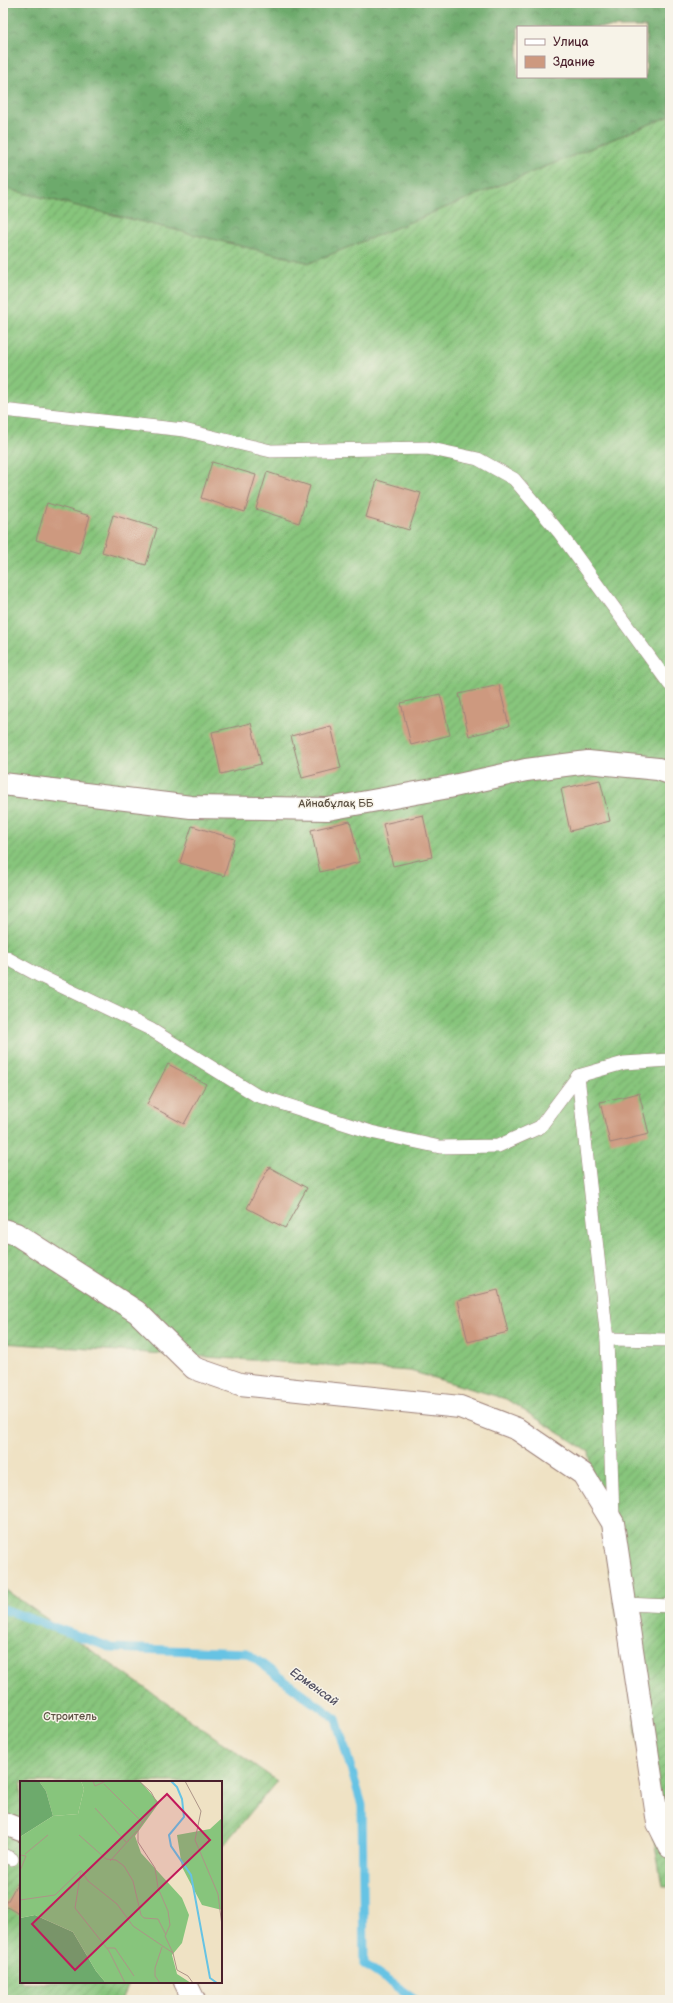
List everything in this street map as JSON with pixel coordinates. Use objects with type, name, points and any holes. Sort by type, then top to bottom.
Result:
[{"type":"street","points":[[3,784],[191,807],[328,809],[449,787],[526,770],[588,762],[658,769],[670,773]]},
{"type":"street","points":[[3,1230],[16,1234],[136,1312],[194,1368],[240,1384],[460,1407],[517,1429],[583,1474],[614,1523],[658,1823],[670,1847]]},
{"type":"street","points":[[3,1823],[20,1830]]},
{"type":"street","points":[[186,1983],[194,2000]]},
{"type":"lane","points":[[3,410],[184,430],[271,451],[426,448],[478,459],[514,479],[559,532],[670,685]]},
{"type":"lane","points":[[3,956],[40,976],[150,1029],[256,1096],[371,1132],[440,1147],[498,1146],[540,1127],[578,1076],[624,1063],[670,1060]]},
{"type":"lane","points":[[578,1076],[607,1339],[614,1523]]},
{"type":"lane","points":[[607,1339],[670,1340]]},
{"type":"lane","points":[[626,1604],[670,1606]]},
{"type":"green space","points":[[3,3],[670,3],[670,116],[310,263],[3,188]]},
{"type":"green space","name":"Айнабұлақ ББ","points":[[670,116],[670,1886],[662,1886],[589,1452],[506,1399],[410,1371],[3,1343],[3,188],[310,263]]},
{"type":"green space","name":"Строитель","points":[[3,1588],[277,1781],[222,1847],[222,1781],[20,1781],[20,1983],[129,1983],[121,2000],[3,2000]]},
{"type":"building","points":[[212,462],[256,475],[245,512],[201,498]]},
{"type":"building","points":[[267,472],[310,486],[299,523],[256,509]]},
{"type":"building","points":[[377,480],[421,493],[409,530],[366,517]]},
{"type":"building","points":[[47,503],[90,516],[79,553],[36,540]]},
{"type":"building","points":[[113,515],[157,528],[146,565],[102,552]]},
{"type":"building","points":[[499,685],[509,726],[469,736],[459,694]]},
{"type":"building","points":[[440,694],[450,735],[411,745],[401,703]]},
{"type":"building","points":[[251,723],[261,764],[221,774],[212,732]]},
{"type":"building","points":[[331,726],[341,768],[302,778],[291,736]]},
{"type":"building","points":[[600,780],[610,821],[570,831],[561,789]]},
{"type":"building","points":[[423,815],[432,857],[393,866],[383,824]]},
{"type":"building","points":[[350,821],[360,862],[320,872],[311,830]]},
{"type":"building","points":[[192,826],[235,839],[224,876],[180,863]]},
{"type":"building","points":[[168,1064],[206,1084],[184,1124],[147,1104]]},
{"type":"building","points":[[639,1093],[649,1134],[610,1143],[600,1102]]},
{"type":"building","points":[[269,1167],[307,1188],[285,1228],[247,1208]]},
{"type":"building","points":[[498,1290],[508,1332],[468,1342],[458,1300]]},
{"type":"building","points":[[20,1878],[20,1914],[5,1906]]},
{"type":"waterway","name":"Ерменсай","points":[[3,1609],[112,1648],[247,1653],[336,1719],[362,1805],[364,1964],[416,2000]]}]
